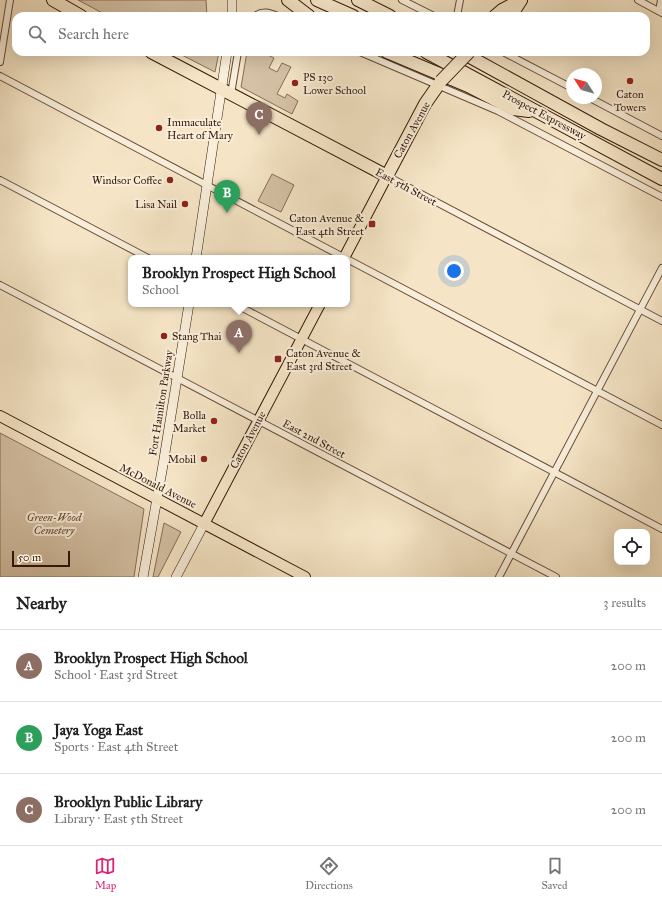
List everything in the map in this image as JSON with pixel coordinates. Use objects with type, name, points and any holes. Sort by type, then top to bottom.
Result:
[{"type":"highway","points":[[317,0],[344,12]]},
{"type":"highway","points":[[358,0],[382,12]]},
{"type":"highway","points":[[500,12],[521,0]]},
{"type":"highway","points":[[514,12],[521,0]]},
{"type":"highway","points":[[289,1],[304,12]]},
{"type":"highway","points":[[58,3],[75,12]]},
{"type":"highway","name":"East 5th Street","points":[[159,56],[386,176]]},
{"type":"highway","points":[[397,56],[468,86],[513,109],[542,114]]},
{"type":"highway","name":"Prospect Expressway","points":[[433,56],[662,179]]},
{"type":"highway","name":"Caton Avenue","points":[[386,176],[425,104],[439,84],[465,56]]},
{"type":"highway","name":"Prospect Expressway","points":[[468,56],[662,160]]},
{"type":"highway","points":[[642,169],[654,182],[662,187]]},
{"type":"main road","points":[[232,0],[232,12]]},
{"type":"main road","points":[[196,255],[207,185],[226,91],[227,56]]},
{"type":"main road","name":"Caton Avenue","points":[[346,255],[386,176]]},
{"type":"main road","name":"Fort Hamilton Parkway","points":[[143,577],[189,307]]},
{"type":"main road","name":"Caton Avenue","points":[[176,577],[318,307]]},
{"type":"main road","name":"McDonald Avenue","points":[[0,416],[305,577]]},
{"type":"street","points":[[0,62],[10,0]]},
{"type":"street","points":[[50,0],[58,3]]},
{"type":"street","points":[[402,0],[426,12]]},
{"type":"street","points":[[458,12],[460,0]]},
{"type":"street","points":[[638,0],[660,12],[660,0]]},
{"type":"street","points":[[226,91],[237,56]]},
{"type":"street","points":[[370,56],[439,84],[498,111],[662,197]]},
{"type":"street","points":[[511,56],[566,85]]},
{"type":"street","points":[[0,76],[339,255]]},
{"type":"street","points":[[601,104],[662,136]]},
{"type":"street","name":"East 5th Street","points":[[386,176],[662,321]]},
{"type":"street","points":[[0,180],[142,255]]},
{"type":"street","points":[[350,261],[662,425]]},
{"type":"street","points":[[499,577],[662,268]]},
{"type":"street","name":"East 2nd Street","points":[[0,285],[556,577]]},
{"type":"street","points":[[241,307],[662,529]]},
{"type":"green space","points":[[78,0],[206,0],[207,12],[100,12]]},
{"type":"green space","points":[[184,56],[218,56],[215,72]]},
{"type":"green space","points":[[246,56],[270,56],[274,58],[269,68],[277,72],[282,63],[291,67],[277,94],[285,98],[287,94],[298,101],[292,114],[241,87]]},
{"type":"green space","points":[[272,174],[294,185],[281,212],[258,201]]},
{"type":"green space","name":"Green-Wood Cemetery","points":[[0,433],[144,509],[134,577],[0,577]]},
{"type":"green space","points":[[164,523],[181,532],[158,577],[153,577]]},
{"type":"place","name":"Caton Towers","points":[[630,81]]},
{"type":"place","name":"PS 130 Lower School","points":[[295,83]]},
{"type":"place","name":"Immaculate Heart of Mary","points":[[159,128]]},
{"type":"place","name":"Brooklyn Public Library","points":[[259,135]]},
{"type":"place","name":"Windsor Coffee","points":[[170,180]]},
{"type":"place","name":"Lisa Nail","points":[[185,204]]},
{"type":"place","name":"Jaya Yoga East","points":[[227,213]]},
{"type":"place","name":"Caton Avenue & East 4th Street","points":[[372,224]]},
{"type":"place","name":"Stang Thai","points":[[164,336]]},
{"type":"place","name":"Brooklyn Prospect High School","points":[[239,353]]},
{"type":"place","name":"Caton Avenue & East 3rd Street","points":[[278,359]]},
{"type":"place","name":"Bolla Market","points":[[214,421]]},
{"type":"place","name":"Mobil","points":[[204,459]]}]
